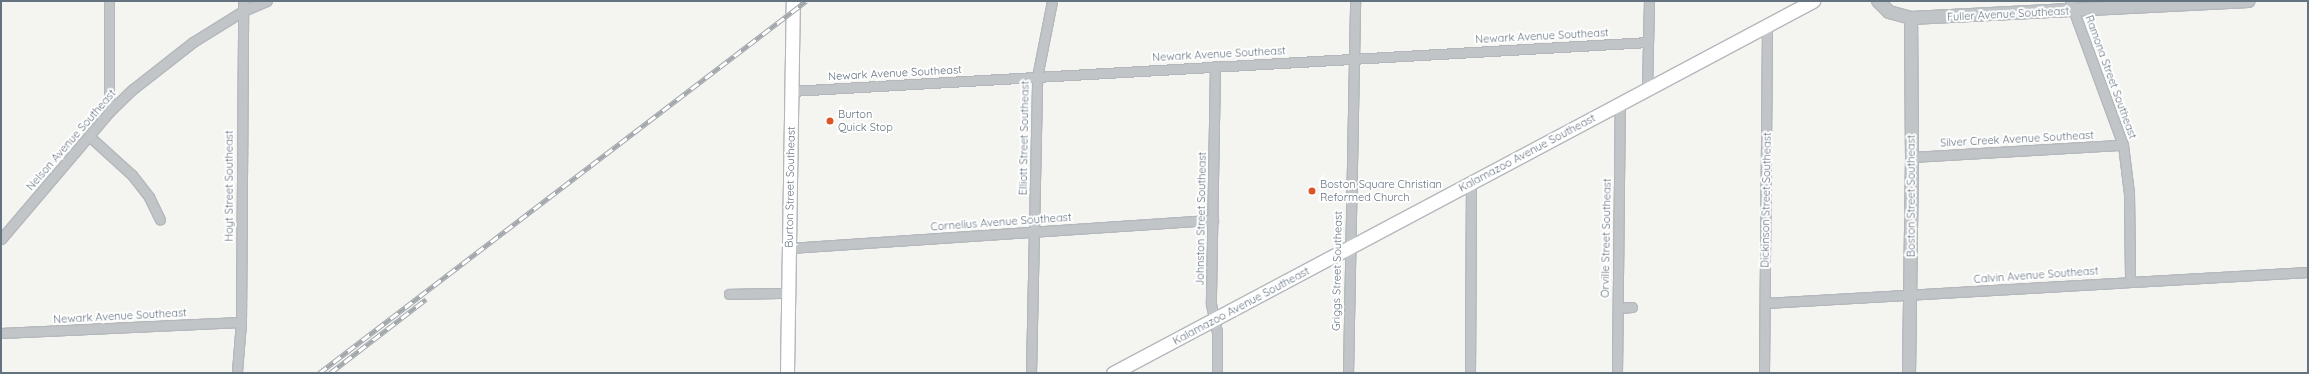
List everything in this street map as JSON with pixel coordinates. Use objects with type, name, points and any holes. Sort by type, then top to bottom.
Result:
[{"type":"main road","name":"Burton Street Southeast","points":[[788,373],[793,1]]},
{"type":"main road","name":"Kalamazoo Avenue Southeast","points":[[1113,373],[1767,26],[1808,2]]},
{"type":"street","points":[[109,112],[110,1]]},
{"type":"street","name":"Hoyt Street Southeast","points":[[237,371],[241,322],[243,1]]},
{"type":"street","name":"Nelson Avenue Southeast","points":[[1,239],[109,112],[166,61],[243,11],[268,1]]},
{"type":"street","name":"Elliott Street Southeast","points":[[1031,373],[1037,77],[1052,1]]},
{"type":"street","name":"Griggs Street Southeast","points":[[1348,373],[1349,249],[1355,1]]},
{"type":"street","points":[[1647,89],[1649,1]]},
{"type":"street","points":[[1878,1],[1889,12],[1911,18]]},
{"type":"street","name":"Fuller Avenue Southeast","points":[[1911,18],[2072,6],[2249,1]]},
{"type":"street","name":"Ramona Street Southeast","points":[[2072,6],[2123,145],[2129,193],[2130,281]]},
{"type":"street","name":"Boston Street Southeast","points":[[1909,373],[1912,157],[1911,18]]},
{"type":"street","name":"Dickinson Street Southeast","points":[[1764,373],[1767,26]]},
{"type":"street","name":"Newark Avenue Southeast","points":[[791,91],[1648,42]]},
{"type":"street","name":"Johnston Street Southeast","points":[[1215,66],[1211,304],[1214,320],[1217,373]]},
{"type":"street","name":"Orville Street Southeast","points":[[1617,373],[1620,104]]},
{"type":"street","points":[[89,136],[132,175],[149,197],[160,220]]},
{"type":"street","name":"Silver Creek Avenue Southeast","points":[[1912,157],[2123,145]]},
{"type":"street","points":[[1470,373],[1471,182]]},
{"type":"street","name":"Cornelius Avenue Southeast","points":[[790,248],[1213,220]]},
{"type":"street","name":"Calvin Avenue Southeast","points":[[1765,303],[2308,272]]},
{"type":"street","points":[[729,294],[789,293]]},
{"type":"street","points":[[1618,308],[1632,307]]},
{"type":"street","name":"Newark Avenue Southeast","points":[[1,333],[241,322]]},
{"type":"railway","points":[[319,373],[806,1]]},
{"type":"railway","points":[[330,373],[426,299]]},
{"type":"place","name":"Burton Quick Stop","points":[[830,121]]},
{"type":"place","name":"Boston Square Christian Reformed Church","points":[[1312,191]]}]
